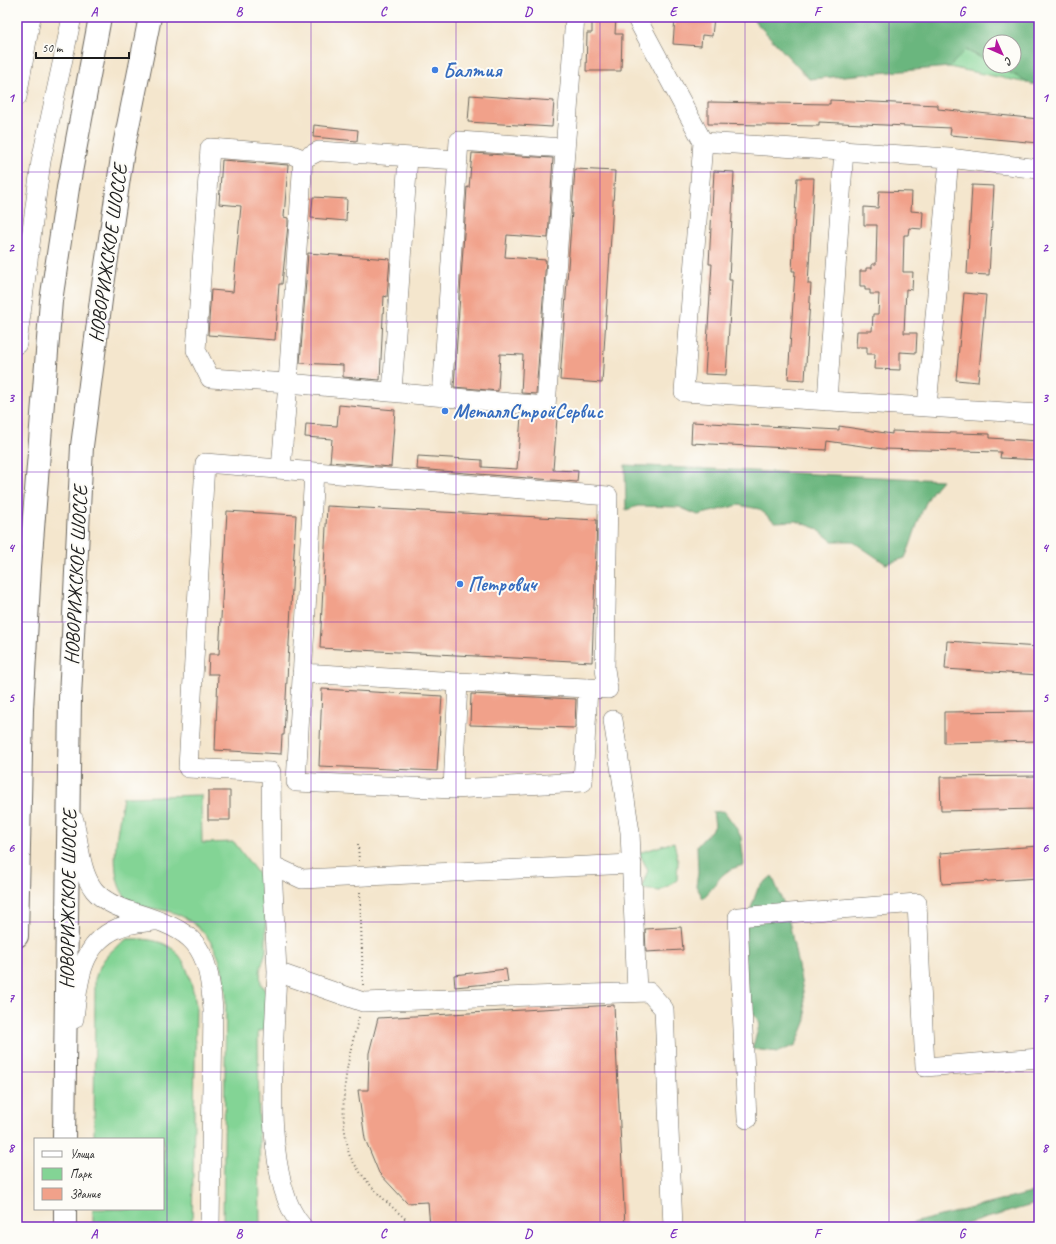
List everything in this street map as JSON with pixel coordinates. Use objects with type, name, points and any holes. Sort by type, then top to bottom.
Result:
[{"type":"highway","points":[[17,936],[22,709],[30,567],[51,301],[68,188],[100,17]]},
{"type":"highway","name":"НОВОРИЖСКОЕ ШОССЕ","points":[[64,1132],[70,798],[70,698],[82,446],[102,292],[123,151],[150,17]]},
{"type":"highway","points":[[65,1210],[65,1227]]},
{"type":"street","points":[[17,97],[31,17]]},
{"type":"street","points":[[17,344],[18,321],[41,161],[72,17]]},
{"type":"street","points":[[458,160],[319,151],[302,159],[290,154],[210,148],[196,350],[210,378],[288,383],[546,406],[575,17]]},
{"type":"street","points":[[636,17],[702,142],[684,392],[1039,414]]},
{"type":"street","points":[[442,397],[459,141],[565,148]]},
{"type":"street","points":[[702,142],[949,158],[1039,169]]},
{"type":"street","points":[[827,401],[844,150]]},
{"type":"street","points":[[392,392],[408,157]]},
{"type":"street","points":[[928,408],[949,158]]},
{"type":"street","points":[[281,469],[302,159]]},
{"type":"street","points":[[302,673],[608,689],[605,669],[608,496],[204,463],[188,768],[271,776],[453,789],[583,782],[588,688]]},
{"type":"street","points":[[297,778],[314,472]]},
{"type":"street","points":[[453,789],[458,682]]},
{"type":"street","points":[[613,720],[630,832],[637,992]]},
{"type":"street","points":[[271,776],[272,865],[277,972],[272,1102],[277,1165],[286,1197],[303,1227]]},
{"type":"street","points":[[70,798],[87,877],[94,890],[104,900],[122,909],[177,928],[190,938],[201,951],[207,965],[211,980],[213,1010],[210,1227]]},
{"type":"street","points":[[272,865],[302,879],[632,864]]},
{"type":"street","points":[[747,1119],[738,917],[917,904],[925,1066],[1039,1058]]},
{"type":"street","points":[[64,1132],[78,982],[84,961],[92,946],[109,933],[126,926],[157,921]]},
{"type":"street","points":[[277,972],[364,1002],[649,992],[664,1009],[673,1227]]},
{"type":"path","points":[[358,844],[364,1002],[350,1048],[344,1094],[344,1129],[350,1157],[371,1188],[408,1221],[408,1227]]},
{"type":"green space","points":[[751,17],[1039,17],[1039,85],[1032,84],[1013,74],[1022,74],[1022,34],[982,34],[982,58],[966,50],[949,67],[809,79]]},
{"type":"green space","points":[[966,50],[982,58],[982,74],[949,67]]},
{"type":"green space","points":[[983,74],[1013,74],[1032,84]]},
{"type":"green space","points":[[625,465],[942,480],[925,504],[905,558],[886,564],[852,541],[832,541],[816,528],[796,521],[775,522],[759,509],[739,505],[698,515],[679,507],[638,506],[626,510]]},
{"type":"green space","points":[[201,795],[202,843],[234,842],[259,875],[266,920],[266,951],[260,971],[261,984],[267,994],[266,1030],[258,1031],[260,1227],[223,1227],[226,995],[219,958],[206,936],[198,927],[188,920],[177,914],[142,906],[127,899],[122,892],[116,872],[115,850],[123,797]]},
{"type":"green space","points":[[724,811],[741,837],[744,865],[735,867],[724,874],[703,898],[696,886],[698,873],[697,846],[715,826],[713,812]]},
{"type":"green space","points":[[674,842],[678,861],[677,880],[660,891],[641,889],[648,870],[639,853]]},
{"type":"green space","points":[[772,876],[787,911],[803,991],[806,1020],[796,1045],[778,1052],[752,1049],[760,1023],[744,1002],[738,945],[758,888]]},
{"type":"green space","points":[[127,939],[145,939],[158,942],[169,947],[178,954],[184,963],[193,989],[196,1005],[192,1227],[93,1227],[93,1210],[164,1210],[164,1138],[94,1138],[95,979],[103,961],[115,948]]},
{"type":"green space","points":[[1039,1191],[1039,1203],[956,1227],[897,1227]]},
{"type":"building","points":[[592,17],[616,17],[615,34],[622,34],[621,71],[586,71],[587,33],[592,33]]},
{"type":"building","points":[[675,17],[714,17],[712,36],[702,35],[701,46],[673,44]]},
{"type":"building","points":[[470,95],[554,101],[552,127],[468,122]]},
{"type":"building","points":[[830,100],[938,105],[938,109],[1039,119],[1039,143],[950,135],[951,128],[819,122],[819,126],[708,124],[708,102],[830,104]]},
{"type":"building","points":[[314,125],[358,130],[357,141],[313,137]]},
{"type":"building","points":[[472,153],[553,158],[548,238],[507,235],[505,257],[546,260],[536,394],[521,393],[523,355],[500,354],[498,391],[454,387],[467,187],[469,188]]},
{"type":"building","points":[[222,160],[288,165],[284,217],[288,218],[288,225],[282,284],[279,284],[275,340],[208,335],[211,290],[233,292],[241,206],[219,204]]},
{"type":"building","points":[[575,169],[615,171],[602,383],[560,380]]},
{"type":"building","points":[[714,171],[734,172],[729,280],[732,280],[726,375],[705,374],[712,264],[709,264]]},
{"type":"building","points":[[797,178],[814,178],[808,284],[811,284],[805,380],[788,379],[795,271],[792,271]]},
{"type":"building","points":[[972,185],[994,186],[989,275],[967,274]]},
{"type":"building","points":[[879,191],[912,192],[911,211],[923,212],[922,229],[909,228],[908,235],[904,235],[903,272],[913,272],[912,290],[906,289],[904,333],[917,333],[916,353],[900,352],[900,370],[874,369],[875,354],[867,354],[867,347],[856,347],[857,331],[872,331],[873,314],[878,314],[879,294],[870,294],[870,290],[865,290],[865,286],[860,286],[860,271],[866,271],[866,268],[872,268],[872,264],[876,264],[877,225],[864,225],[864,207],[878,208]]},
{"type":"building","points":[[313,197],[347,199],[346,221],[311,218]]},
{"type":"building","points":[[308,253],[390,259],[387,297],[384,296],[380,380],[343,377],[343,365],[300,363]]},
{"type":"building","points":[[964,293],[986,295],[978,382],[956,380]]},
{"type":"building","points":[[339,405],[395,410],[391,467],[330,462],[332,439],[305,437],[306,424],[337,426]]},
{"type":"building","points":[[521,416],[557,418],[553,470],[578,471],[577,482],[417,469],[418,456],[482,460],[482,467],[517,469]]},
{"type":"building","points":[[692,422],[839,430],[839,426],[892,434],[892,431],[990,434],[990,438],[1039,441],[1039,460],[1000,458],[1001,452],[883,449],[827,441],[826,450],[691,443]]},
{"type":"building","name":"Петрович","points":[[327,506],[597,520],[592,662],[320,648]]},
{"type":"building","points":[[227,511],[296,515],[284,735],[282,735],[281,754],[215,750],[218,674],[208,674],[209,654],[219,654]]},
{"type":"building","points":[[947,641],[1039,647],[1039,675],[945,669]]},
{"type":"building","points":[[322,689],[442,696],[437,771],[319,766]]},
{"type":"building","points":[[471,694],[576,699],[575,728],[470,725]]},
{"type":"building","points":[[1039,711],[1039,741],[944,743],[944,712]]},
{"type":"building","points":[[1039,776],[1039,809],[941,811],[940,777]]},
{"type":"building","points":[[208,791],[230,791],[230,820],[208,820]]},
{"type":"building","points":[[1039,846],[1039,878],[942,884],[940,853]]},
{"type":"building","points":[[681,927],[683,950],[646,952],[645,929]]},
{"type":"building","points":[[506,969],[508,982],[455,987],[454,975]]},
{"type":"building","points":[[614,1005],[625,1227],[430,1227],[428,1202],[407,1203],[379,1173],[365,1139],[358,1090],[368,1090],[369,1053],[378,1018]]},
{"type":"place","name":"Балтия","points":[[435,70]]},
{"type":"place","name":"МеталлСтройСервис","points":[[445,411]]},
{"type":"place","name":"Петрович","points":[[460,584]]}]
